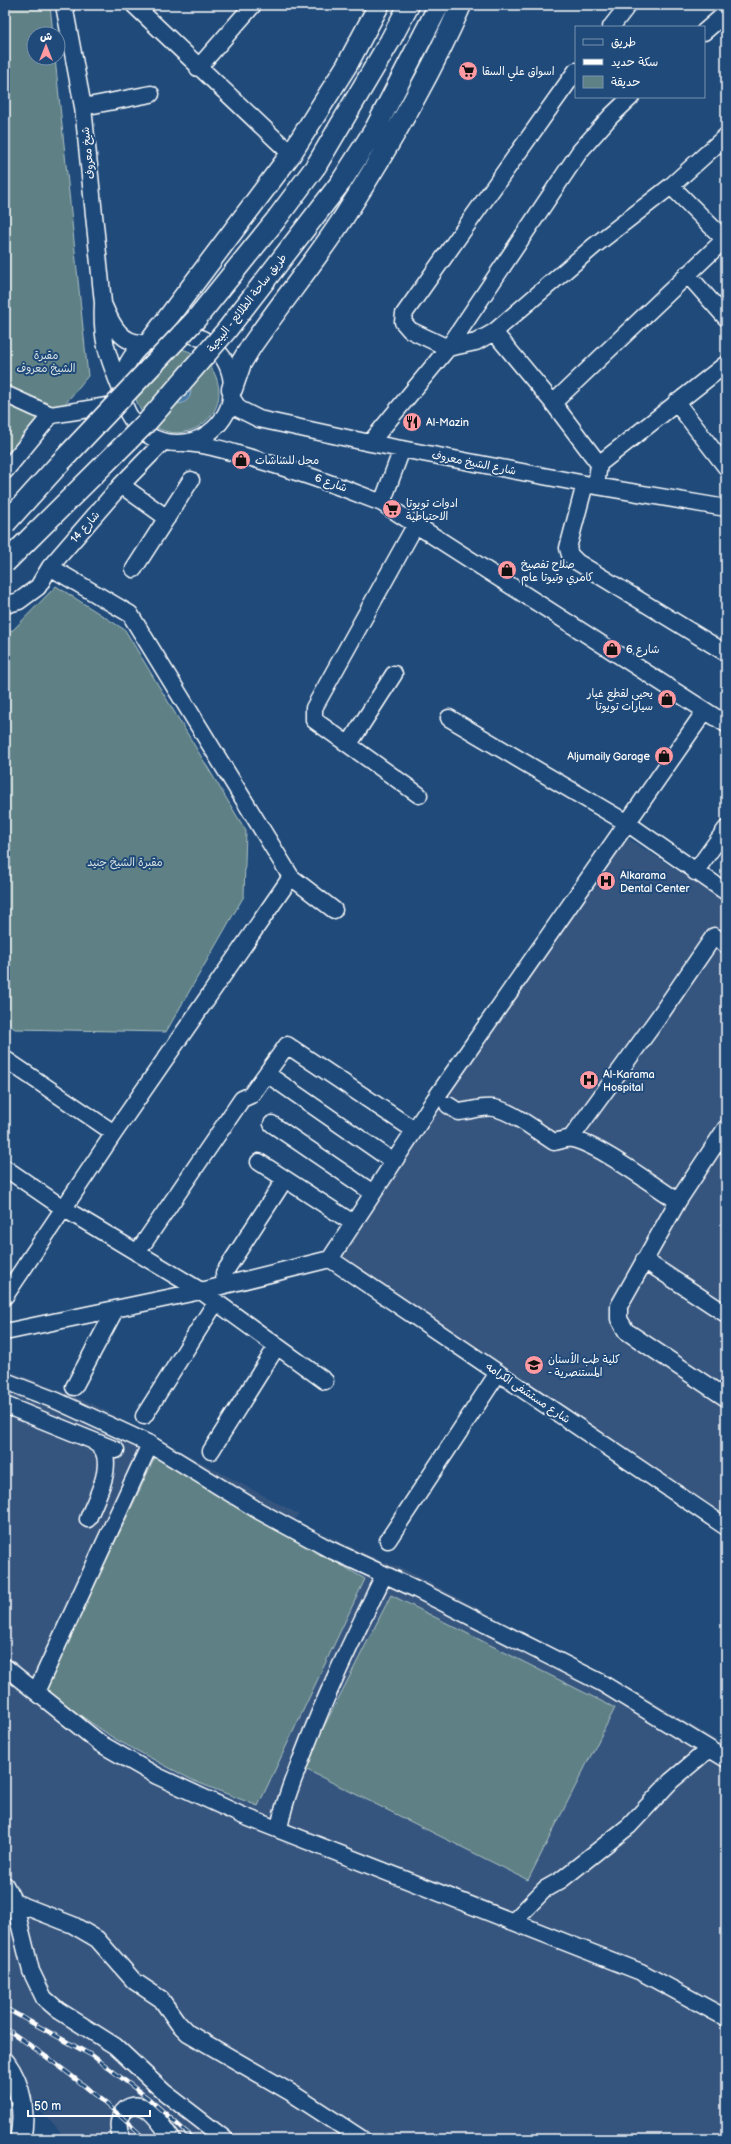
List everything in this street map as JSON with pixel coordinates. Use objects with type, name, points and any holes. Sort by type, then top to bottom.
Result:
[{"type":"main road","points":[[148,341],[291,154],[347,64],[379,5]]},
{"type":"main road","points":[[5,524],[60,462],[196,319],[275,221],[316,166],[390,41],[408,5]]},
{"type":"main road","name":"طريق ساحة الطلائع - البيجية","points":[[5,563],[148,421],[226,331],[341,182],[375,129],[439,5]]},
{"type":"main road","points":[[232,393],[241,363],[248,351],[344,217],[407,111],[446,39],[461,5]]},
{"type":"main road","points":[[5,2063],[18,2086],[22,2103],[23,2120],[20,2139]]},
{"type":"main road","points":[[5,2132],[12,2139]]},
{"type":"street","name":"شیخ معروف","points":[[64,5],[83,107],[103,303]]},
{"type":"street","points":[[134,5],[198,68],[291,154]]},
{"type":"street","points":[[198,68],[253,5]]},
{"type":"street","points":[[612,26],[628,5]]},
{"type":"street","points":[[705,31],[726,13]]},
{"type":"street","points":[[575,72],[404,314],[404,322],[410,330],[448,348],[476,342],[494,332],[594,246],[671,186],[726,136]]},
{"type":"street","points":[[83,107],[151,94]]},
{"type":"street","points":[[370,443],[448,348],[580,151],[611,116],[630,98]]},
{"type":"street","points":[[553,403],[725,239],[671,186]]},
{"type":"street","points":[[687,274],[726,318]]},
{"type":"street","points":[[103,303],[113,324],[126,340],[136,344],[166,334],[182,333],[198,337],[212,345],[223,357],[230,372],[232,393],[221,422],[211,432],[198,439],[184,443],[163,442],[146,434],[132,421],[105,348],[102,327],[103,303]]},
{"type":"street","points":[[494,332],[553,403],[598,464]]},
{"type":"street","points":[[123,398],[121,385],[127,364],[135,352],[148,341]]},
{"type":"street","points":[[726,364],[598,464],[568,548],[570,555],[577,562],[726,653]]},
{"type":"street","name":"شارع الشيخ معروف","points":[[232,393],[239,409],[259,419],[370,443],[590,485],[726,508]]},
{"type":"street","points":[[5,394],[51,415]]},
{"type":"street","points":[[5,471],[51,415],[123,398]]},
{"type":"street","points":[[676,402],[726,467]]},
{"type":"street","name":"شارع 14","points":[[5,605],[19,601],[38,586],[50,567],[121,486],[163,442]]},
{"type":"street","name":"شارع 6","points":[[184,443],[212,447],[287,468],[333,483],[382,503],[726,724]]},
{"type":"street","points":[[382,503],[402,449]]},
{"type":"street","points":[[134,569],[191,480]]},
{"type":"street","points":[[121,486],[167,518]]},
{"type":"street","points":[[416,524],[314,708],[314,720],[419,795]]},
{"type":"street","points":[[50,567],[130,614],[291,877],[334,910]]},
{"type":"street","points":[[349,744],[394,674]]},
{"type":"street","points":[[5,1332],[201,1292],[330,1258],[414,1130],[705,711]]},
{"type":"street","points":[[449,718],[627,824],[726,892]]},
{"type":"street","points":[[695,872],[726,829]]},
{"type":"street","points":[[5,1296],[114,1133],[291,877]]},
{"type":"street","points":[[571,1138],[658,1018],[714,936],[726,945]]},
{"type":"street","points":[[137,1253],[242,1099],[251,1095],[287,1045],[414,1130]]},
{"type":"street","points":[[5,1059],[114,1133]]},
{"type":"street","points":[[267,1074],[394,1162]]},
{"type":"street","points":[[448,1105],[459,1112],[477,1108],[494,1108],[508,1114],[554,1142],[571,1138],[604,1153],[678,1202]]},
{"type":"street","points":[[272,1124],[373,1193]]},
{"type":"street","points":[[726,1128],[678,1202],[619,1306],[619,1319],[626,1332],[726,1398]]},
{"type":"street","points":[[259,1162],[353,1223]]},
{"type":"street","points":[[6,1172],[201,1292],[325,1381]]},
{"type":"street","points":[[224,1285],[224,1273],[285,1178]]},
{"type":"street","name":"شارع مستشفى الكرامه","points":[[330,1258],[726,1527]]},
{"type":"street","points":[[644,1260],[726,1314]]},
{"type":"street","points":[[144,1416],[216,1302]]},
{"type":"street","points":[[74,1387],[115,1310]]},
{"type":"street","points":[[211,1451],[277,1346]]},
{"type":"street","points":[[388,1540],[498,1372]]},
{"type":"street","points":[[5,1381],[57,1401],[150,1444],[260,1511],[329,1549],[600,1682],[726,1759]]},
{"type":"street","points":[[5,1405],[116,1450]]},
{"type":"street","points":[[88,1519],[104,1476],[106,1461],[102,1449],[91,1440]]},
{"type":"street","points":[[36,1692],[150,1444]]},
{"type":"street","points":[[279,1830],[281,1815],[290,1786],[320,1710],[384,1575]]},
{"type":"street","points":[[5,1667],[101,1744],[157,1776],[241,1815],[641,1972],[726,2018]]},
{"type":"street","points":[[513,1922],[545,1889],[561,1880],[629,1826],[671,1781],[708,1749]]},
{"type":"street","points":[[5,1884],[14,1902],[31,1971],[44,1998],[58,2010],[115,2046],[164,2092],[218,2137]]},
{"type":"street","points":[[14,1902],[73,1925],[97,1939],[134,1981],[162,1999],[178,2023],[188,2033],[290,2092],[362,2139]]},
{"type":"street","points":[[123,2139],[119,2133],[118,2121],[124,2110],[136,2106],[148,2110],[172,2139]]},
{"type":"shaded area","points":[[178,378],[187,382],[191,391],[187,400],[178,404],[169,400],[165,391],[169,382]]},
{"type":"shaded area","name":"Al-Karama Hospital","points":[[621,834],[726,902],[726,1515],[330,1259]]},
{"type":"shaded area","points":[[5,1369],[91,1403],[298,1514],[295,1520],[381,1561],[404,1569],[647,1698],[726,1746],[726,2139],[66,2139],[53,2123],[5,2081]]},
{"type":"green space","name":"مقبرة الشيخ معروف","points":[[5,5],[50,5],[52,26],[26,26],[26,66],[56,66],[88,376],[5,477]]},
{"type":"green space","points":[[182,349],[193,353],[207,362],[216,377],[219,396],[214,412],[203,424],[188,431],[171,432],[156,427],[142,413],[134,391],[169,350]]},
{"type":"green space","name":"مقبرة الشيخ جنيد","points":[[56,586],[125,630],[246,831],[244,896],[166,1032],[15,1029],[5,1022],[5,631],[13,630]]},
{"type":"green space","points":[[155,1457],[365,1579],[258,1806],[194,1781],[115,1739],[45,1691]]},
{"type":"green space","points":[[391,1595],[615,1708],[528,1880],[303,1768]]},
{"type":"railway","points":[[5,2008],[93,2056],[149,2099],[194,2139]]},
{"type":"railway","points":[[5,2028],[78,2080],[145,2139]]},
{"type":"place","name":"اسواق علي السقا","points":[[468,71]]},
{"type":"place","name":"Al-Mazin","points":[[412,422]]},
{"type":"place","name":"محل للشاشات","points":[[241,460]]},
{"type":"place","name":"ادوات تويوتا الاحتياطية","points":[[392,509]]},
{"type":"place","name":"صلاح تفصيخ كامري وتيوتا عام","points":[[507,570]]},
{"type":"place","name":"شارع 6","points":[[612,649]]},
{"type":"place","name":"يحيى لقطع غيار سيارات تويوتا","points":[[667,699]]},
{"type":"place","name":"Aljumaily Garage","points":[[664,756]]},
{"type":"place","name":"Alkarama Dental Center","points":[[606,881]]},
{"type":"place","name":"Al-Karama Hospital","points":[[589,1080]]},
{"type":"place","name":"كلية طب الأسنان - المستنصرية","points":[[534,1365]]}]
